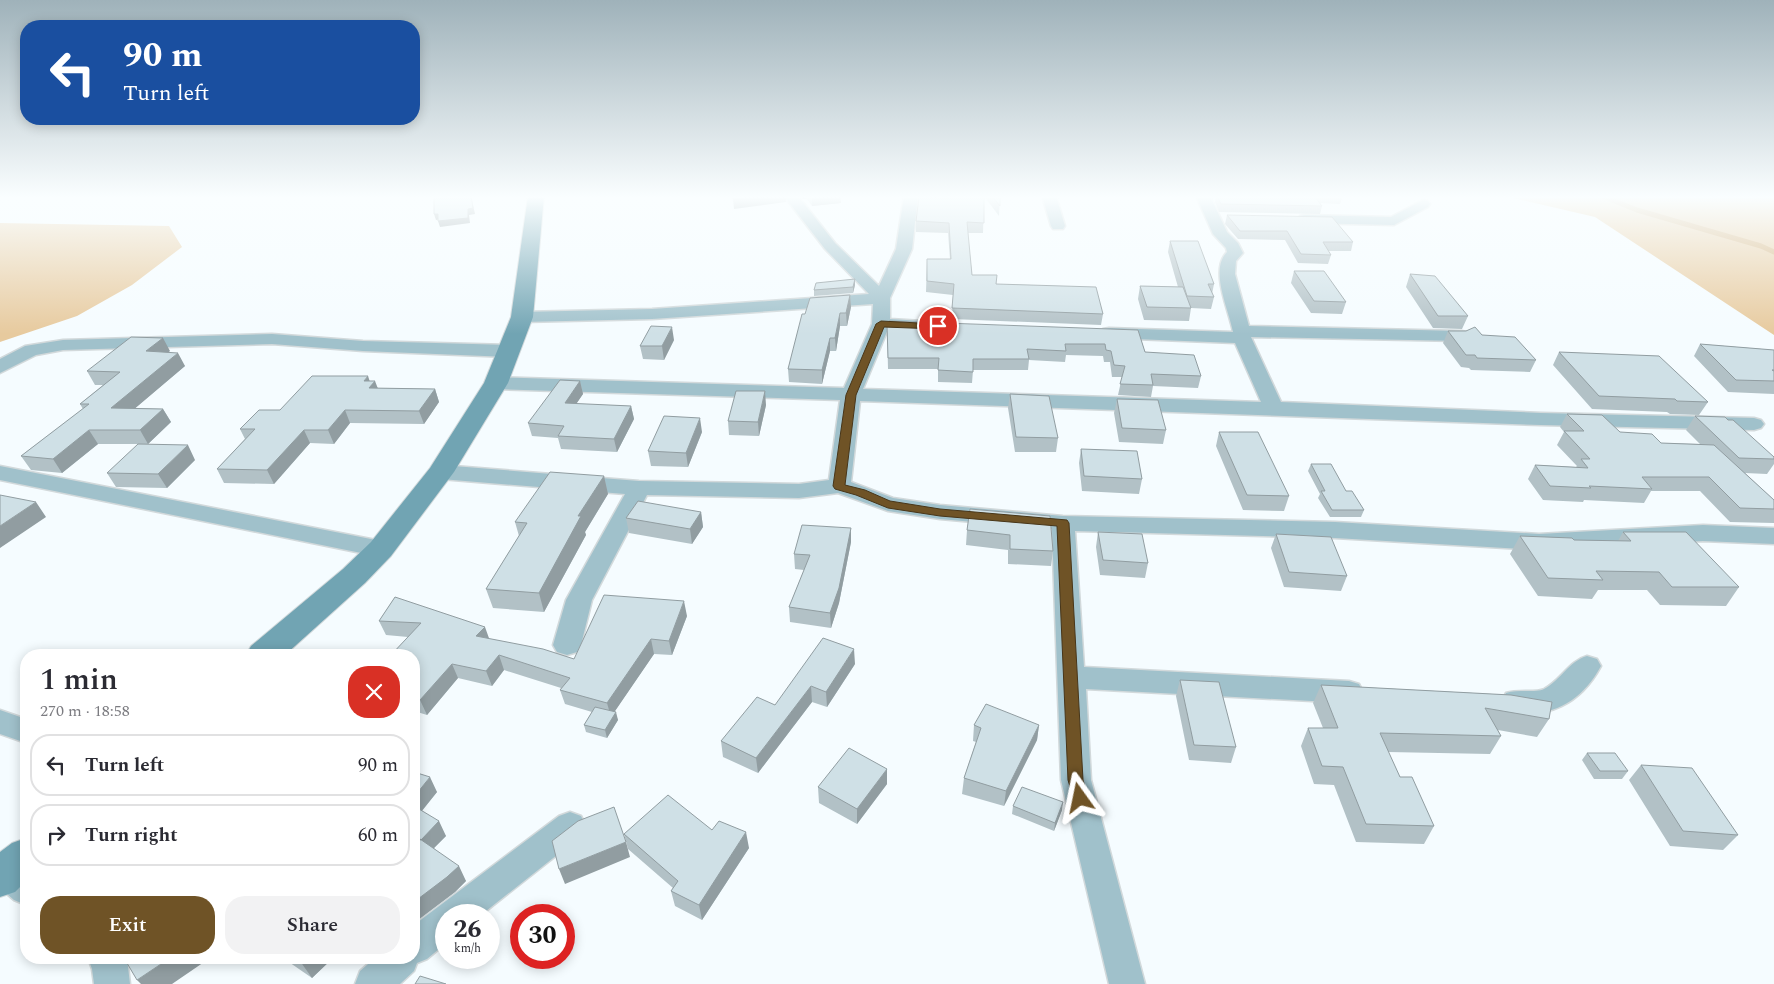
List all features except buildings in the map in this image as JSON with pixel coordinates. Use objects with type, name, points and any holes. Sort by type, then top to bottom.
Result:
[{"type":"street","points":[[270,649],[354,576],[381,549],[441,472],[496,383],[510,351],[522,317],[531,242]]},
{"type":"street","points":[[827,242],[882,298]]},
{"type":"street","points":[[839,486],[851,395],[881,324],[882,298],[904,249],[905,242]]},
{"type":"street","points":[[1229,242],[1233,246],[1235,253],[1228,260],[1228,274],[1242,334],[1274,408]]},
{"type":"street","points":[[522,317],[652,314],[882,298]]},
{"type":"street","points":[[881,324],[930,326]]},
{"type":"street","points":[[1096,332],[1461,336]]},
{"type":"street","points":[[0,367],[8,360],[31,350],[63,345],[217,340],[272,339],[363,346],[510,351]]},
{"type":"street","points":[[496,383],[1274,408],[1541,419],[1754,424]]},
{"type":"street","points":[[441,472],[639,488],[799,491],[839,486],[860,492],[888,504],[940,512],[1063,523],[1335,530],[1539,542],[1703,533],[1774,536]]},
{"type":"street","points":[[0,474],[381,549]]},
{"type":"street","points":[[567,645],[579,600],[639,488]]},
{"type":"street","points":[[1063,523],[1076,780],[1127,984]]},
{"type":"street","points":[[1495,700],[1545,702],[1563,692],[1587,666]]},
{"type":"street","points":[[1070,677],[1377,693]]},
{"type":"street","points":[[0,722],[20,729]]},
{"type":"street","points":[[468,904],[570,826]]},
{"type":"street","points":[[420,942],[435,930]]},
{"type":"street","points":[[373,984],[395,964]]},
{"type":"shaded area","points":[[0,242],[179,242],[182,247],[132,285],[77,316],[0,342]]},
{"type":"shaded area","points":[[1633,242],[1774,242],[1774,335]]},
{"type":"waterway","points":[[1747,242],[1774,252]]},
{"type":"route","points":[[938,326],[881,324],[851,395],[839,486],[860,492],[888,504],[940,512],[1063,523],[1076,780],[1080,798]]}]
